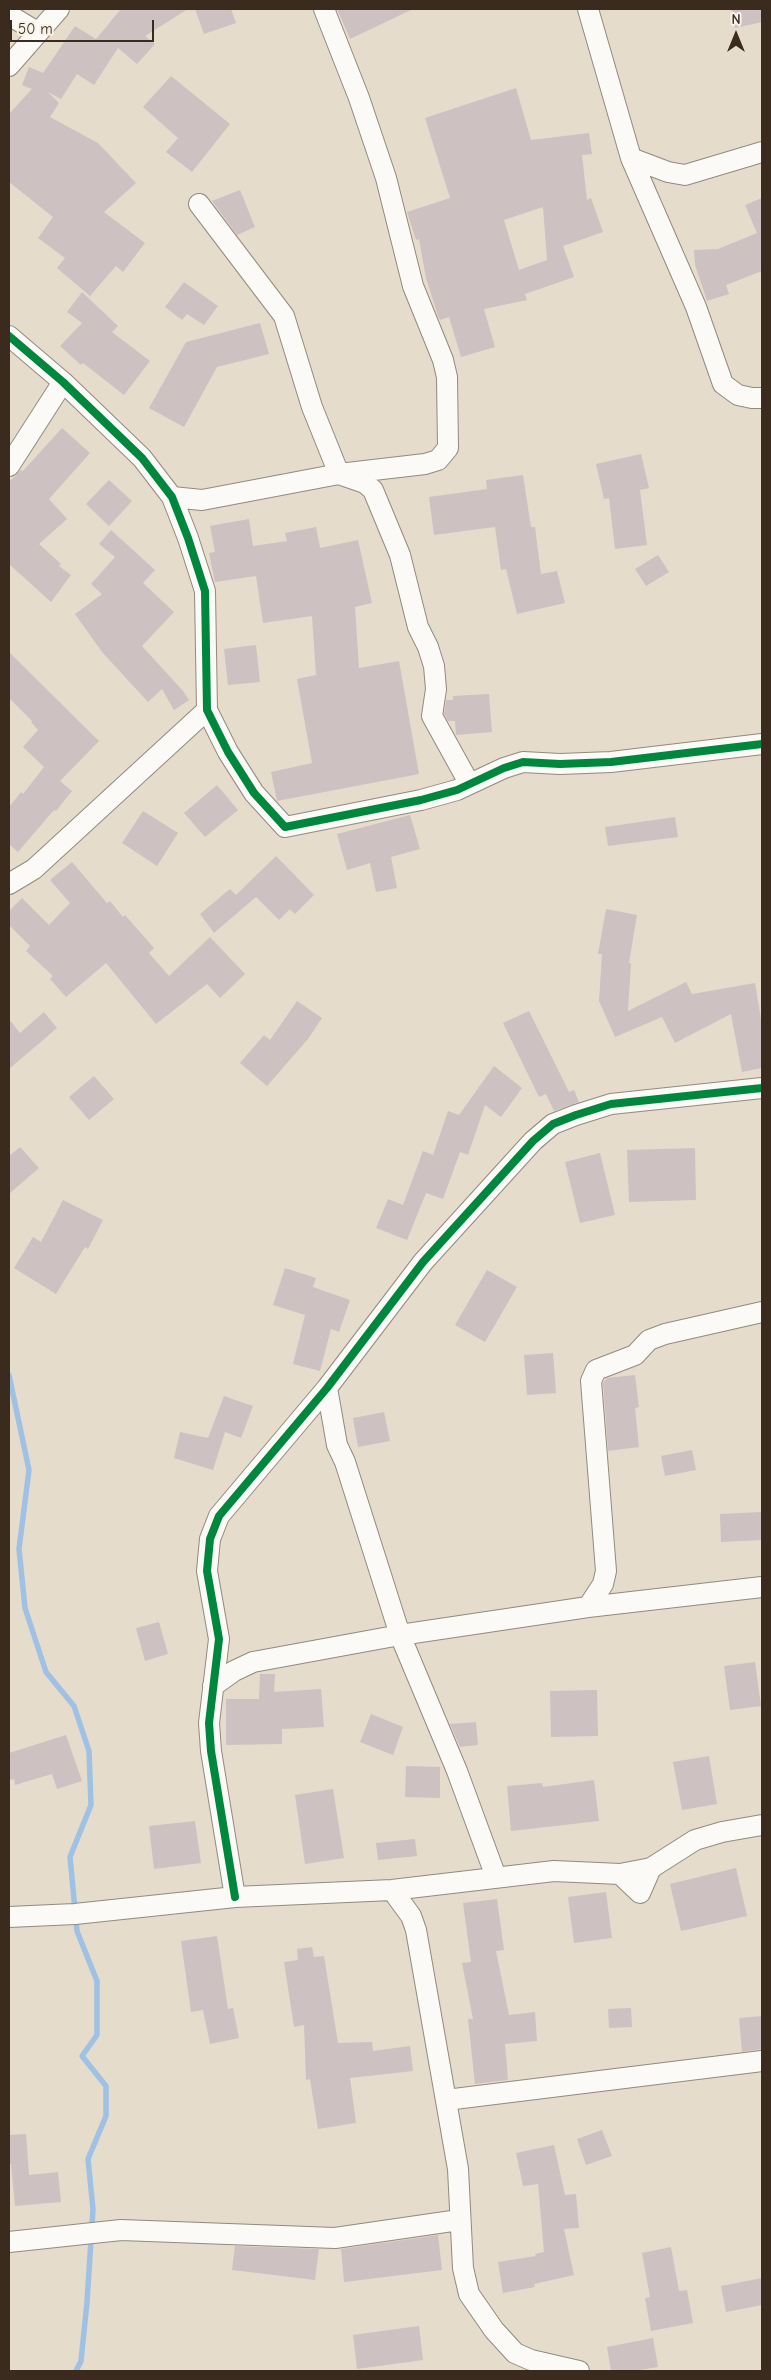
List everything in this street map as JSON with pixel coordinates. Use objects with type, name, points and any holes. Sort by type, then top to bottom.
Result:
[{"type":"street","points":[[9,66],[59,9]]},
{"type":"street","points":[[172,497],[202,500],[339,474],[425,464],[438,460],[448,448],[447,377],[443,360],[413,286],[383,170],[359,98],[324,9]]},
{"type":"street","points":[[588,9],[631,158],[696,307],[723,384],[738,394],[752,398],[762,398]]},
{"type":"street","points":[[9,15],[37,32]]},
{"type":"street","points":[[631,158],[668,172],[685,175],[762,152]]},
{"type":"street","points":[[199,204],[284,316],[312,407],[339,474],[365,483],[373,490],[400,555],[418,627],[428,647],[434,666],[436,689],[432,716],[470,783]]},
{"type":"street","points":[[9,336],[63,382],[142,458],[172,497],[188,538],[205,591],[207,710],[228,752],[254,793],[285,827],[421,800],[457,790],[523,762],[560,764],[611,762],[762,744]]},
{"type":"street","points":[[9,466],[63,382]]},
{"type":"street","points":[[9,884],[34,869],[207,710]]},
{"type":"street","points":[[234,1897],[211,1751],[209,1722],[219,1639],[207,1571],[210,1539],[219,1516],[326,1388],[423,1262],[533,1141],[553,1124],[576,1114],[612,1104],[762,1088]]},
{"type":"street","points":[[588,1607],[603,1584],[606,1570],[591,1381],[596,1370],[636,1355],[649,1340],[664,1334],[762,1312]]},
{"type":"street","points":[[326,1388],[337,1445],[348,1471],[400,1635],[457,1771],[496,1877]]},
{"type":"street","points":[[213,1686],[253,1662],[400,1635],[588,1607],[762,1587]]},
{"type":"street","points":[[9,1917],[75,1914],[234,1897],[392,1890],[554,1871],[620,1874],[651,1868],[695,1840],[722,1832],[762,1825]]},
{"type":"street","points":[[392,1890],[411,1916],[416,1930],[458,2169],[459,2220],[463,2268],[469,2294],[494,2330],[515,2353],[531,2360],[579,2371]]},
{"type":"street","points":[[446,2100],[762,2062]]},
{"type":"street","points":[[9,2242],[121,2230],[335,2238],[459,2220]]},
{"type":"building","points":[[121,9],[188,9],[145,36],[155,44],[137,64],[118,48],[94,85],[77,74],[61,99],[48,92],[59,103],[50,117],[98,143],[136,183],[104,212],[145,243],[123,272],[116,266],[90,296],[57,268],[65,258],[38,238],[53,217],[9,182],[9,114],[32,89],[22,85],[29,67],[43,73],[75,26],[96,39]]},
{"type":"building","points":[[195,9],[231,9],[236,23],[204,34]]},
{"type":"building","points":[[337,9],[413,9],[350,39]]},
{"type":"building","points":[[731,9],[762,9],[762,22],[735,28]]},
{"type":"building","points":[[171,76],[230,124],[192,172],[166,152],[178,138],[143,107]]},
{"type":"building","points":[[516,88],[531,140],[589,133],[592,154],[582,155],[587,200],[591,198],[603,232],[563,246],[574,277],[525,294],[527,300],[484,309],[495,347],[461,357],[449,317],[440,320],[438,316],[426,278],[419,239],[416,240],[407,212],[450,198],[425,118]],"holes":[[[543,207],[547,260],[519,270],[504,220]]]},
{"type":"building","points":[[240,190],[255,227],[237,235],[212,201]]},
{"type":"building","points":[[762,198],[762,271],[726,285],[729,294],[707,301],[695,265],[694,250],[718,249],[757,233],[745,205]]},
{"type":"building","points":[[184,282],[218,306],[204,325],[187,314],[182,320],[165,307]]},
{"type":"building","points":[[82,292],[118,326],[112,332],[150,361],[124,395],[83,363],[81,365],[60,346],[82,323],[67,312]]},
{"type":"building","points":[[260,323],[269,354],[217,367],[184,427],[149,408],[186,342]]},
{"type":"building","points":[[62,428],[90,453],[49,499],[67,519],[39,544],[61,564],[59,566],[71,575],[51,602],[9,564],[9,482],[21,470],[23,471]]},
{"type":"building","points":[[641,454],[649,488],[640,490],[647,545],[615,549],[609,498],[604,499],[596,464]]},
{"type":"building","points":[[523,475],[531,527],[535,527],[541,574],[557,571],[565,603],[517,614],[506,569],[501,570],[495,527],[434,535],[429,497],[487,489],[486,480]]},
{"type":"building","points":[[109,480],[132,501],[109,526],[86,504]]},
{"type":"building","points":[[249,519],[253,546],[287,541],[285,533],[316,527],[320,548],[358,540],[372,603],[355,607],[359,668],[399,661],[419,774],[277,801],[271,772],[312,763],[297,679],[316,675],[312,616],[263,623],[256,576],[215,582],[209,553],[215,552],[210,526]]},
{"type":"building","points":[[111,530],[155,570],[143,583],[174,612],[142,646],[189,700],[174,710],[162,689],[148,702],[102,652],[75,614],[102,594],[91,584],[115,557],[99,544]]},
{"type":"building","points":[[658,555],[669,572],[646,586],[635,569]]},
{"type":"building","points":[[256,645],[260,682],[228,685],[224,649]]},
{"type":"building","points":[[9,652],[99,741],[60,781],[72,791],[18,852],[9,844],[9,807],[21,792],[23,794],[44,767],[23,747],[38,730],[32,721],[9,698]]},
{"type":"building","points":[[489,694],[492,732],[456,735],[455,721],[448,721],[444,714],[446,700],[453,700],[453,696]]},
{"type":"building","points":[[217,785],[238,810],[205,837],[184,813]]},
{"type":"building","points":[[143,811],[178,833],[157,866],[122,843]]},
{"type":"building","points":[[410,815],[420,849],[391,857],[397,888],[376,892],[370,863],[347,870],[337,834]]},
{"type":"building","points":[[675,817],[678,837],[608,846],[605,827]]},
{"type":"building","points":[[276,856],[314,895],[295,914],[290,909],[279,920],[256,897],[214,933],[200,914],[230,889],[236,895]]},
{"type":"building","points":[[72,862],[107,903],[110,901],[123,917],[125,915],[154,948],[149,953],[169,976],[210,937],[245,974],[220,998],[207,984],[156,1024],[106,963],[66,997],[50,979],[53,976],[26,951],[30,946],[9,925],[9,911],[22,898],[49,925],[70,903],[50,880]]},
{"type":"building","points":[[606,909],[637,915],[629,963],[631,963],[628,1011],[686,982],[692,994],[755,983],[762,1025],[762,1068],[742,1072],[731,1014],[675,1043],[662,1017],[615,1037],[599,1001],[602,954],[598,954]]},
{"type":"building","points":[[297,1001],[322,1018],[308,1039],[267,1086],[240,1063],[264,1035],[270,1040]]},
{"type":"building","points":[[529,1011],[569,1092],[574,1090],[579,1102],[554,1111],[546,1094],[539,1097],[503,1023]]},
{"type":"building","points":[[44,1012],[57,1028],[9,1069],[9,1019],[20,1033]]},
{"type":"building","points":[[494,1066],[522,1088],[501,1117],[485,1105],[468,1155],[460,1152],[443,1199],[426,1193],[407,1240],[376,1228],[388,1199],[403,1205],[423,1151],[433,1155],[448,1111],[459,1115]]},
{"type":"building","points":[[94,1076],[114,1099],[89,1120],[69,1097]]},
{"type":"building","points":[[20,1147],[39,1168],[9,1194],[9,1156]]},
{"type":"building","points":[[695,1148],[696,1200],[629,1202],[627,1150]]},
{"type":"building","points":[[600,1153],[615,1215],[580,1223],[565,1162]]},
{"type":"building","points":[[63,1200],[103,1220],[88,1249],[85,1247],[56,1294],[14,1268],[33,1237],[41,1242]]},
{"type":"building","points":[[285,1268],[316,1278],[313,1287],[350,1300],[339,1332],[331,1329],[320,1371],[293,1364],[305,1315],[273,1305]]},
{"type":"building","points":[[487,1270],[517,1287],[485,1342],[455,1325]]},
{"type":"building","points":[[553,1353],[556,1393],[527,1395],[524,1355]]},
{"type":"building","points":[[635,1375],[639,1407],[635,1408],[639,1447],[608,1451],[603,1383],[607,1378]]},
{"type":"building","points":[[224,1396],[253,1406],[241,1438],[225,1432],[213,1470],[174,1458],[180,1432],[208,1438]]},
{"type":"building","points":[[384,1412],[390,1441],[358,1447],[353,1418]]},
{"type":"building","points":[[692,1450],[696,1470],[665,1476],[661,1456]]},
{"type":"building","points":[[762,1512],[762,1540],[721,1542],[720,1514]]},
{"type":"building","points":[[159,1622],[168,1654],[145,1661],[136,1628]]},
{"type":"building","points":[[755,1662],[761,1706],[730,1710],[724,1666]]},
{"type":"building","points":[[260,1674],[275,1674],[274,1692],[321,1689],[324,1727],[282,1729],[282,1744],[226,1745],[226,1699],[259,1699]]},
{"type":"building","points":[[597,1690],[598,1736],[551,1737],[550,1691]]},
{"type":"building","points":[[371,1714],[403,1727],[393,1755],[360,1742]]},
{"type":"building","points":[[476,1722],[478,1745],[460,1747],[450,1724]]},
{"type":"building","points":[[66,1735],[82,1781],[57,1789],[52,1774],[15,1785],[14,1779],[9,1780],[9,1753]]},
{"type":"building","points":[[709,1756],[717,1804],[682,1810],[673,1762]]},
{"type":"building","points":[[406,1766],[440,1767],[440,1798],[405,1797]]},
{"type":"building","points":[[594,1780],[599,1821],[511,1831],[507,1786],[542,1783],[543,1787]]},
{"type":"building","points":[[333,1789],[344,1858],[305,1864],[295,1795]]},
{"type":"building","points":[[195,1821],[201,1863],[154,1869],[149,1826]]},
{"type":"building","points":[[415,1839],[417,1856],[378,1860],[376,1843]]},
{"type":"building","points":[[736,1868],[747,1916],[681,1931],[670,1884]]},
{"type":"building","points":[[606,1892],[612,1938],[574,1943],[568,1897]]},
{"type":"building","points":[[497,1899],[504,1950],[496,1951],[509,2015],[535,2012],[537,2041],[505,2044],[508,2080],[475,2084],[468,2019],[473,2019],[462,1963],[471,1962],[463,1903]]},
{"type":"building","points":[[217,1936],[228,2009],[233,2008],[239,2038],[210,2044],[203,2010],[191,2012],[181,1941]]},
{"type":"building","points":[[312,1947],[314,1957],[324,1956],[338,2043],[372,2042],[373,2051],[410,2046],[413,2071],[350,2078],[356,2123],[318,2129],[310,2079],[306,2080],[304,2025],[294,2027],[284,1962],[298,1960],[297,1949]]},
{"type":"building","points":[[631,2008],[632,2027],[609,2028],[608,2009]]},
{"type":"building","points":[[762,2016],[762,2049],[742,2052],[739,2018]]},
{"type":"building","points":[[602,2130],[612,2156],[586,2165],[577,2139]]},
{"type":"building","points":[[26,2134],[29,2175],[58,2172],[61,2202],[15,2206],[11,2164],[9,2164],[9,2135]]},
{"type":"building","points":[[554,2145],[565,2195],[576,2194],[579,2228],[564,2229],[574,2275],[534,2284],[535,2287],[503,2293],[498,2262],[536,2256],[535,2254],[544,2252],[538,2184],[523,2186],[516,2153]]},
{"type":"building","points":[[438,2235],[442,2270],[344,2282],[341,2249]]},
{"type":"building","points":[[235,2246],[319,2249],[315,2280],[232,2270]]},
{"type":"building","points":[[671,2247],[679,2291],[687,2290],[693,2323],[651,2331],[645,2298],[650,2297],[642,2253]]},
{"type":"building","points":[[762,2278],[762,2305],[726,2312],[721,2286]]},
{"type":"building","points":[[419,2326],[423,2360],[357,2369],[353,2335]]},
{"type":"building","points":[[653,2338],[658,2367],[634,2371],[611,2371],[607,2347]]},
{"type":"waterway","points":[[9,1375],[29,1470],[19,1549],[25,1608],[46,1672],[74,1706],[89,1751],[91,1805],[70,1857],[77,1931],[97,1981],[97,2035],[82,2056],[106,2086],[106,2116],[88,2159],[93,2209],[81,2361],[76,2371]]},
{"type":"cycle path","points":[[9,336],[63,382],[142,458],[172,497],[188,538],[205,591],[207,710],[228,752],[254,793],[285,827],[421,800],[457,790],[504,768],[523,762],[560,764],[611,762],[762,744]]},
{"type":"cycle path","points":[[235,1897],[211,1751],[209,1723],[219,1639],[207,1571],[210,1539],[219,1516],[327,1388],[423,1262],[533,1141],[553,1124],[611,1104],[762,1088]]}]
